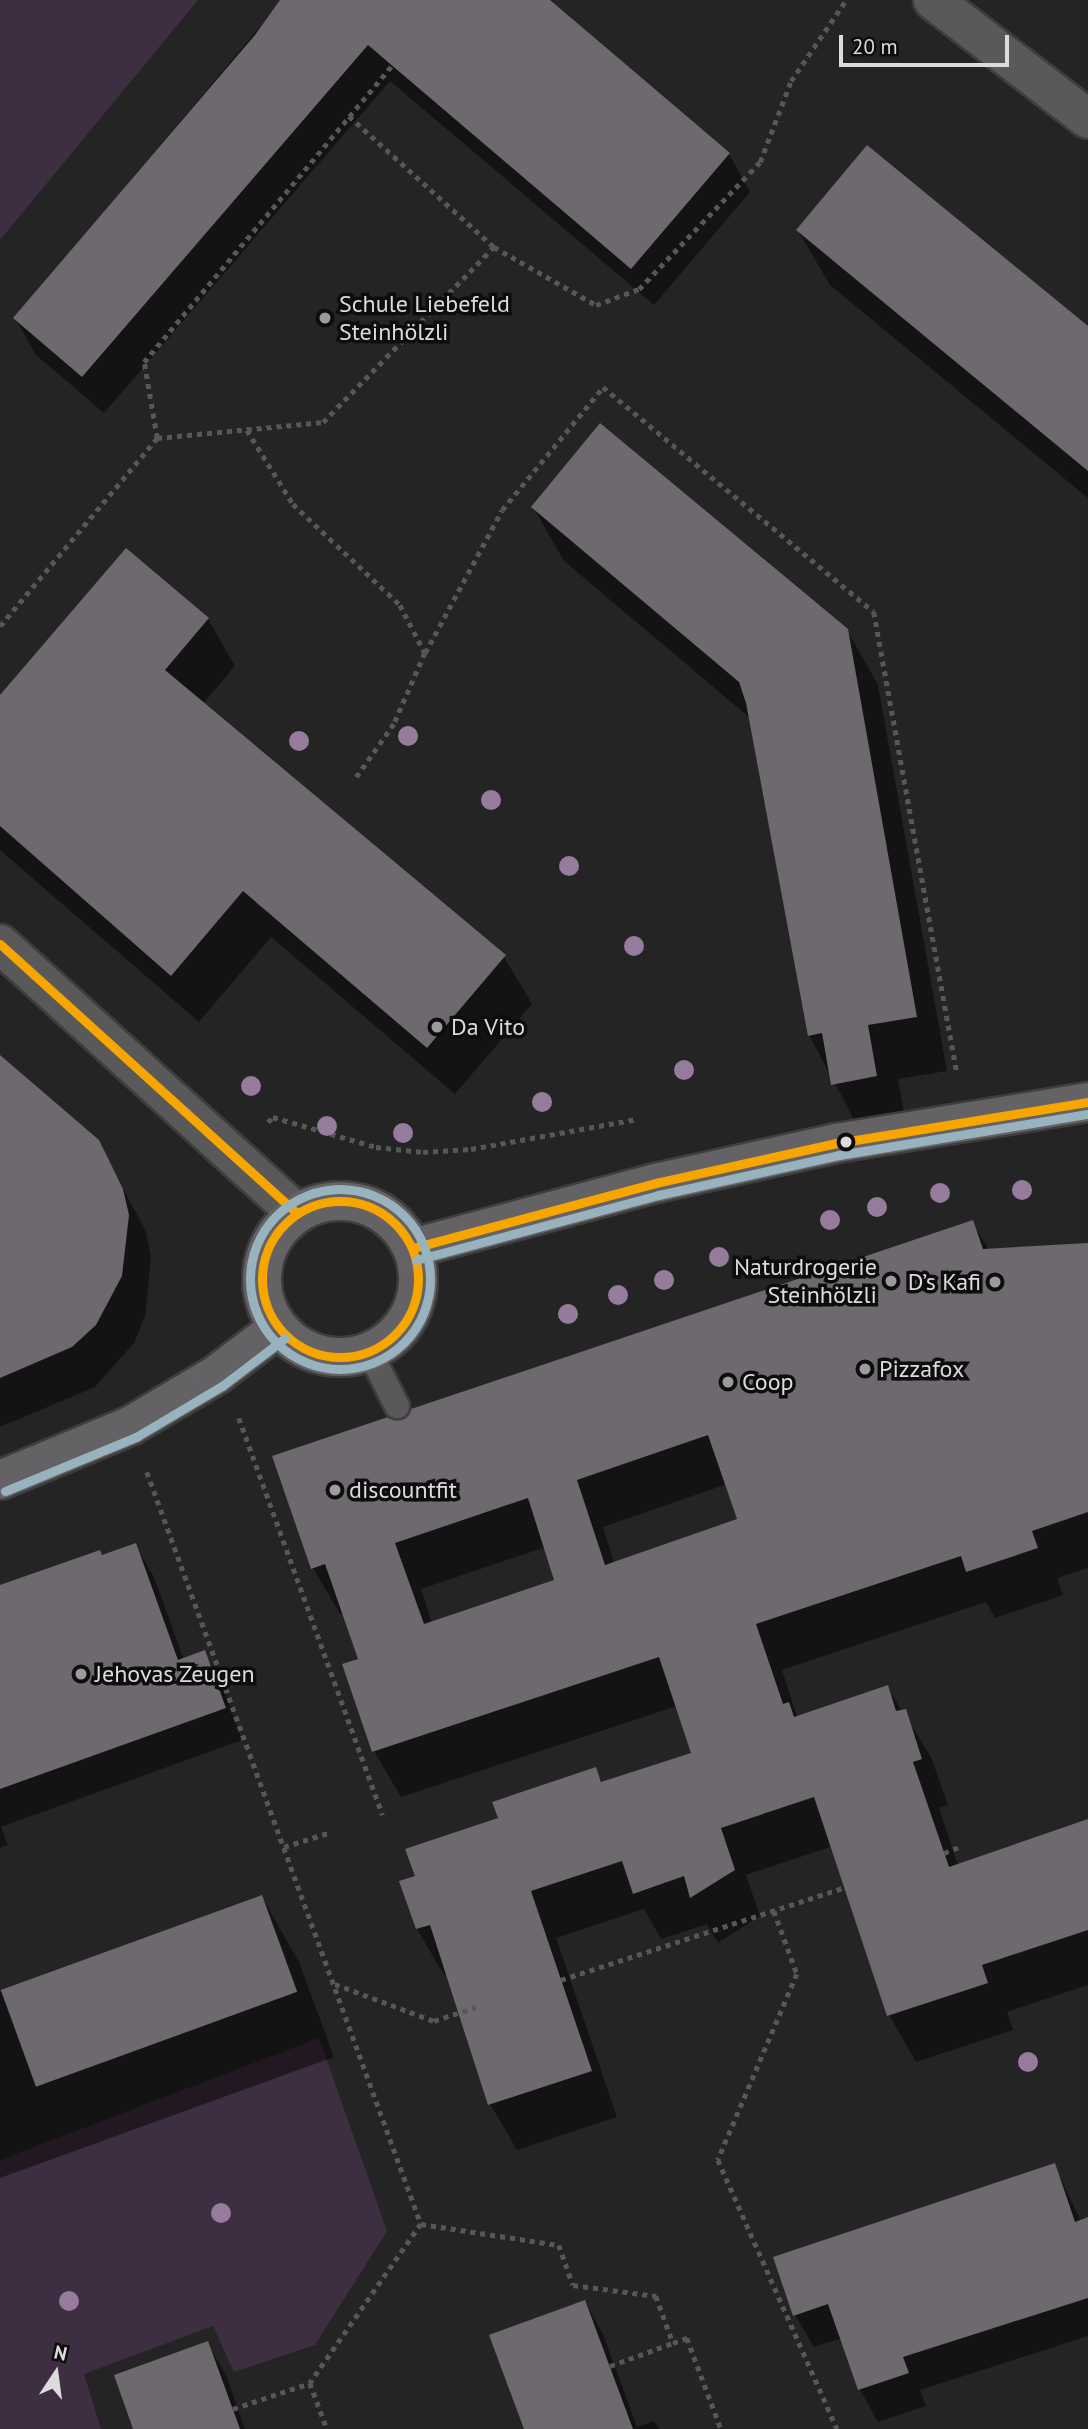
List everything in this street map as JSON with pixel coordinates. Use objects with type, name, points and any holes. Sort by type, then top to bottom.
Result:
[{"type":"street","points":[[933,0],[1088,119]]},
{"type":"street","points":[[0,944],[297,1213]]},
{"type":"street","points":[[413,1248],[656,1183],[966,1119],[1088,1102]]},
{"type":"street","points":[[340,1200],[363,1203],[384,1213],[413,1248],[418,1272],[416,1297],[407,1320],[391,1339],[369,1352],[345,1357],[320,1354],[297,1344],[278,1328],[265,1305],[261,1279],[265,1253],[278,1230],[297,1213],[340,1200]]},
{"type":"street","points":[[0,1480],[130,1426],[216,1375],[278,1328]]},
{"type":"lane","points":[[369,1352],[397,1406]]},
{"type":"path","points":[[349,116],[494,247],[597,305],[639,289],[760,162],[791,81],[846,0]]},
{"type":"path","points":[[157,438],[144,362],[391,65]]},
{"type":"path","points":[[0,626],[157,438],[323,422],[494,247]]},
{"type":"path","points":[[354,780],[394,724],[425,653],[502,510],[603,387],[874,612],[966,1119]]},
{"type":"path","points":[[247,430],[293,504],[400,605],[425,653]]},
{"type":"path","points":[[237,1156],[273,1117],[376,1147],[423,1152],[471,1149],[637,1119]]},
{"type":"path","points":[[235,1407],[383,1815]]},
{"type":"path","points":[[130,1426],[421,2224]]},
{"type":"path","points":[[284,1847],[328,1833]]},
{"type":"path","points":[[944,1853],[961,1846]]},
{"type":"path","points":[[561,1980],[845,1887]]},
{"type":"path","points":[[774,1911],[797,1974],[718,2160],[837,2429]]},
{"type":"path","points":[[334,1984],[434,2021],[476,2007]]},
{"type":"path","points":[[421,2224],[559,2245],[573,2285],[656,2297],[673,2343]]},
{"type":"path","points":[[233,2409],[310,2383],[421,2224]]},
{"type":"path","points":[[610,2366],[687,2337],[721,2429]]},
{"type":"path","points":[[310,2383],[327,2429]]},
{"type":"shaded area","points":[[0,0],[198,0],[0,240]]},
{"type":"shaded area","points":[[319,2038],[387,2231],[315,2345],[234,2372],[213,2326],[84,2374],[101,2429],[0,2429],[0,2160]]},
{"type":"building","points":[[280,0],[550,0],[730,153],[631,269],[368,45],[82,377],[13,318],[255,35]]},
{"type":"building","points":[[867,145],[1088,326],[1088,471],[796,230]]},
{"type":"building","points":[[600,423],[848,629],[917,1017],[868,1025],[877,1076],[831,1085],[822,1033],[808,1036],[746,703],[739,682],[531,507]]},
{"type":"building","points":[[126,548],[209,618],[165,670],[506,955],[427,1048],[243,891],[171,976],[0,826],[0,695]]},
{"type":"building","points":[[0,1055],[99,1140],[123,1189],[129,1215],[122,1276],[96,1325],[72,1347],[0,1378]]},
{"type":"building","points":[[973,1220],[983,1249],[1088,1243],[1088,1512],[1032,1531],[1038,1548],[966,1572],[961,1556],[756,1624],[783,1704],[789,1702],[794,1717],[888,1685],[896,1711],[906,1709],[922,1759],[913,1762],[949,1867],[1088,1819],[1088,1930],[982,1965],[988,1983],[887,2016],[814,1797],[721,1828],[735,1870],[690,1898],[684,1876],[633,1894],[622,1861],[531,1891],[592,2071],[488,2105],[430,1925],[416,1929],[399,1881],[415,1876],[405,1849],[498,1818],[492,1802],[596,1767],[601,1782],[691,1753],[659,1657],[372,1752],[342,1664],[358,1659],[325,1564],[311,1569],[272,1456],[388,1417],[403,1419],[411,1409]],"holes":[[[708,1435],[737,1519],[605,1565],[577,1480]],[[528,1498],[554,1580],[424,1624],[395,1543]]]},
{"type":"building","points":[[136,1543],[178,1660],[205,1650],[226,1708],[0,1789],[0,1585],[100,1550],[102,1555]]},
{"type":"building","points":[[262,1895],[297,1992],[36,2087],[1,1990]]},
{"type":"building","points":[[1055,2163],[1075,2222],[1088,2217],[1088,2298],[903,2357],[909,2373],[858,2390],[828,2304],[793,2316],[773,2257]]},
{"type":"building","points":[[585,2300],[633,2429],[524,2429],[489,2335]]},
{"type":"building","points":[[208,2341],[240,2429],[133,2429],[114,2375]]},
{"type":"transit line","points":[[0,944],[297,1213]]},
{"type":"transit line","points":[[413,1248],[656,1183],[837,1143],[1088,1102]]},
{"type":"transit line","points":[[416,1260],[659,1195],[839,1155],[1088,1114]]},
{"type":"transit line","points":[[340,1189],[358,1190],[375,1196],[404,1215],[423,1244],[429,1261],[430,1279],[429,1297],[423,1314],[404,1343],[375,1362],[358,1368],[340,1369],[322,1368],[305,1362],[276,1343],[257,1314],[251,1297],[250,1279],[251,1261],[257,1244],[276,1215],[305,1196],[322,1190],[340,1189]]},
{"type":"transit line","points":[[340,1201],[370,1207],[395,1224],[412,1249],[418,1279],[412,1309],[395,1334],[370,1351],[340,1357],[310,1351],[285,1334],[268,1309],[262,1279],[268,1249],[285,1224],[310,1207],[340,1201]]},
{"type":"transit line","points":[[5,1491],[136,1437],[222,1386],[285,1338]]},
{"type":"place","name":"Schule Liebefeld Steinhölzli","points":[[325,318]]},
{"type":"place","name":"Da Vito","points":[[437,1027]]},
{"type":"place","name":"Naturdrogerie Steinhölzli","points":[[891,1281]]},
{"type":"place","name":"D’s Kafi","points":[[995,1282]]},
{"type":"place","name":"Pizzafox","points":[[865,1369]]},
{"type":"place","name":"Coop","points":[[728,1382]]},
{"type":"place","name":"discountfit","points":[[335,1490]]},
{"type":"place","name":"Jehovas Zeugen","points":[[81,1674]]}]
